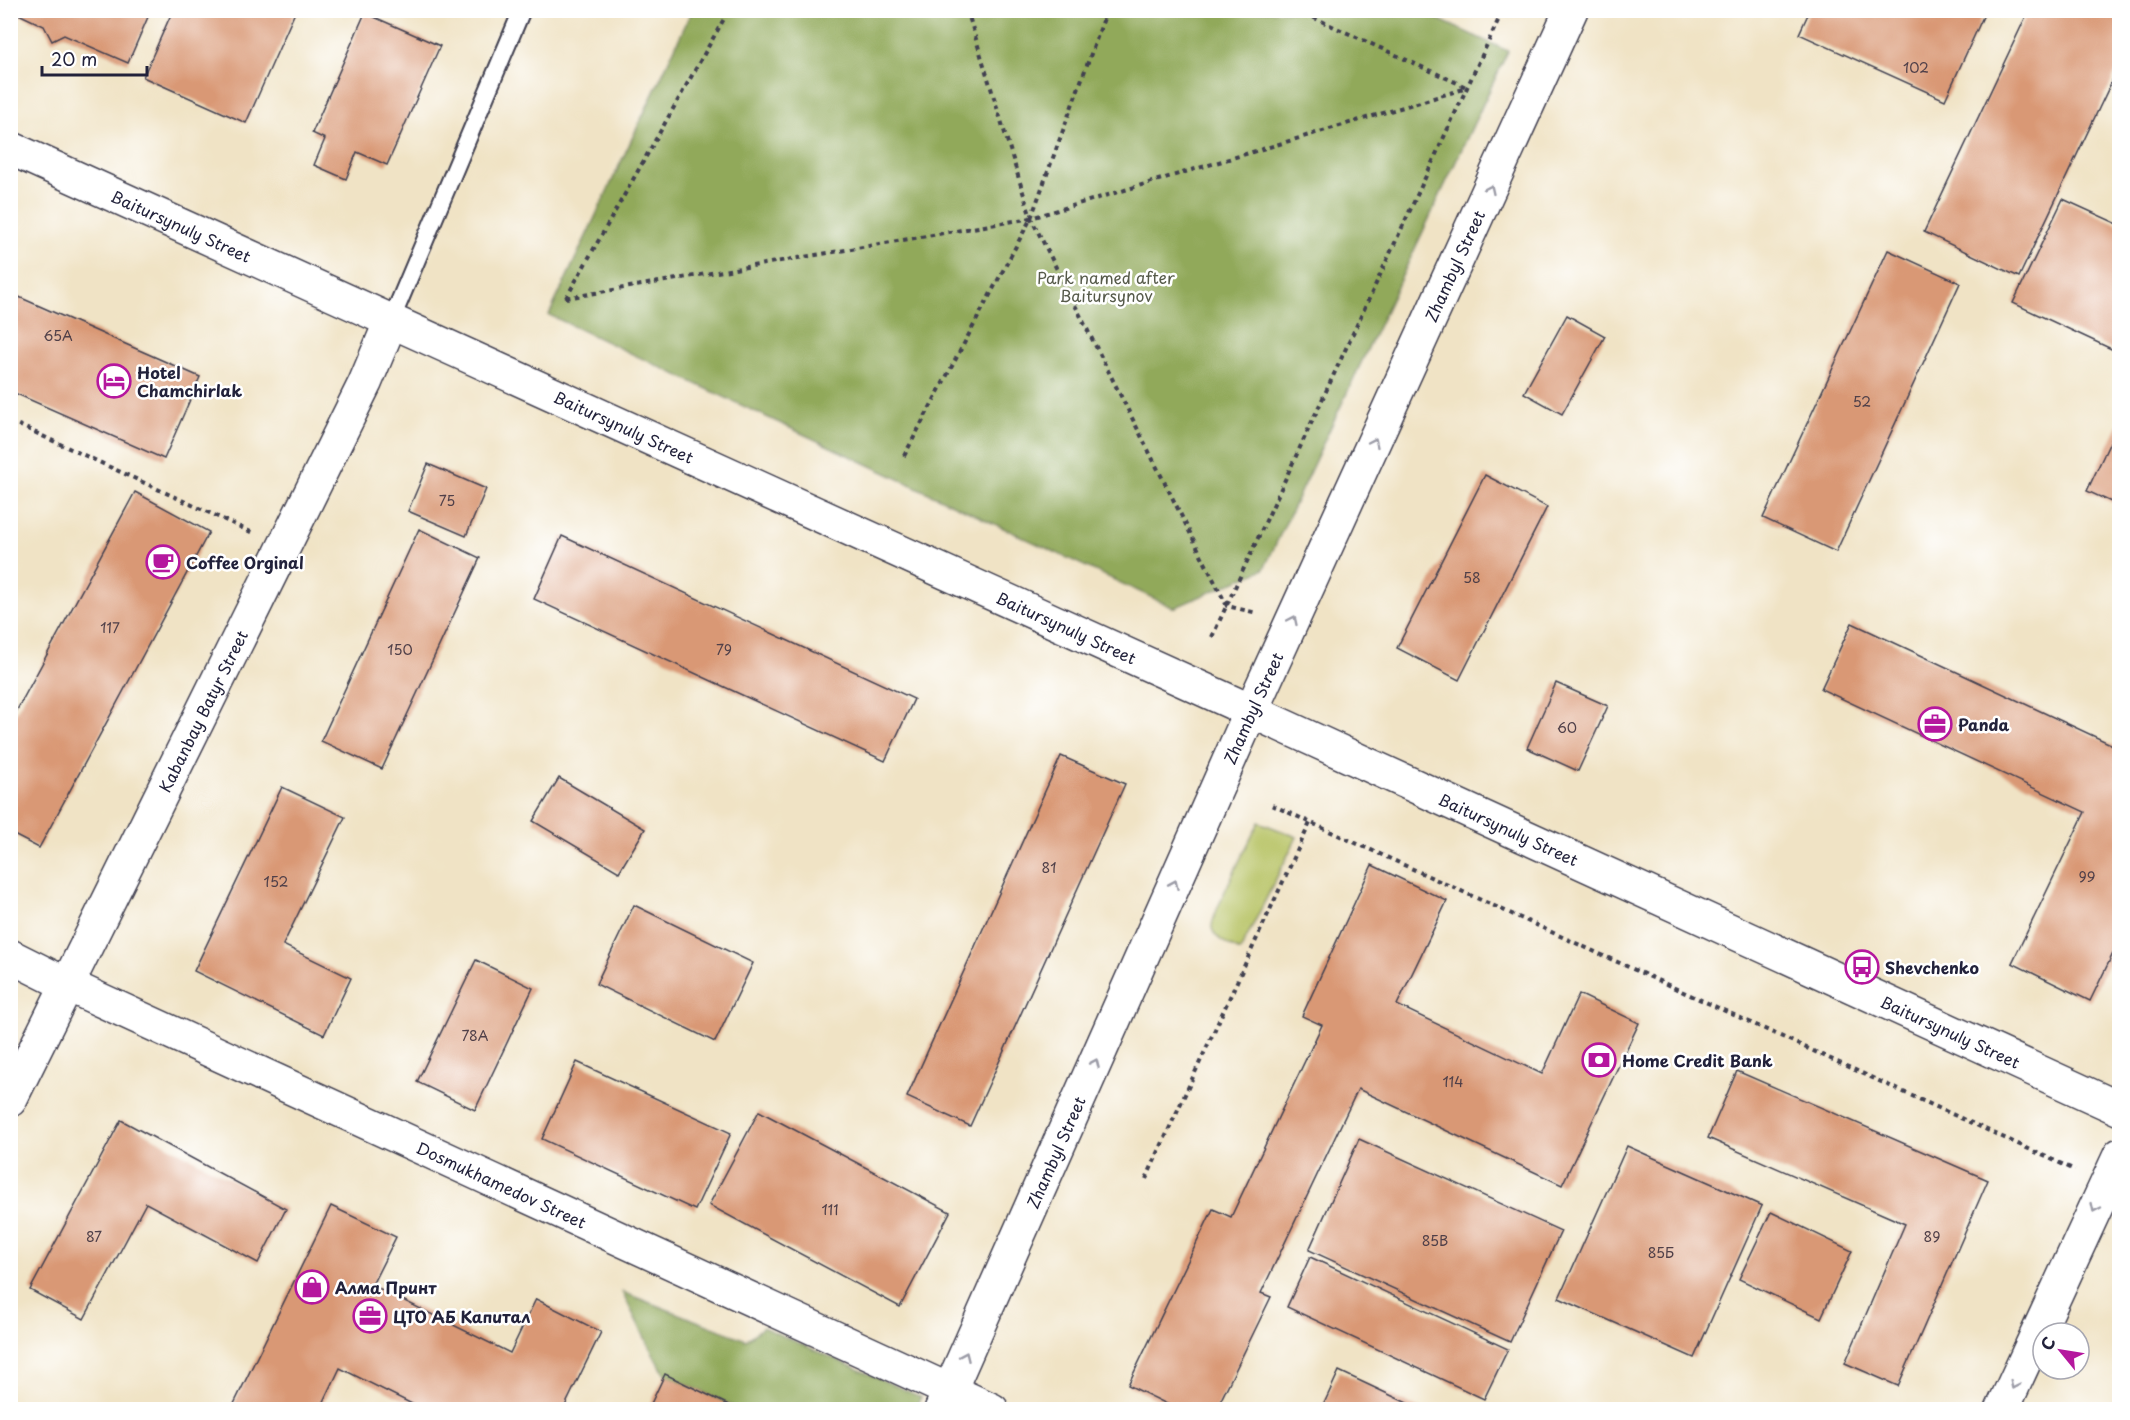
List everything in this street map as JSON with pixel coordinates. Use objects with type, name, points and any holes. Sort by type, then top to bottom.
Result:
[{"type":"street","name":"Zhambyl Street","points":[[945,1400],[1251,711],[1571,10]]},
{"type":"street","name":"Baitursynuly Street","points":[[10,148],[1251,711],[2120,1109]]},
{"type":"street","name":"Kabanbay Batyr Street","points":[[10,1100],[283,548],[364,382],[391,321]]},
{"type":"street","name":"Dosmukhamedov Street","points":[[10,956],[945,1400],[992,1410]]},
{"type":"street","points":[[2002,1410],[2120,1155]]},
{"type":"lane","points":[[391,321],[522,10]]},
{"type":"path","points":[[729,10],[566,298],[1031,218],[1467,88]]},
{"type":"path","points":[[967,10],[1031,218],[1227,606]]},
{"type":"path","points":[[904,456],[1031,218],[1107,10]]},
{"type":"path","points":[[1297,10],[1467,88]]},
{"type":"path","points":[[1212,637],[1503,10]]},
{"type":"path","points":[[10,421],[283,548]]},
{"type":"path","points":[[1227,606],[1257,613]]},
{"type":"path","points":[[1272,805],[2106,1184]]},
{"type":"path","points":[[1146,1179],[1310,823]]},
{"type":"green space","name":"Park named after Baitursynov","points":[[692,11],[1420,11],[1508,51],[1264,569],[1174,608],[549,315]]},
{"type":"green space","points":[[1259,822],[1297,837],[1240,951],[1219,939],[1213,932],[1213,921],[1224,893]]},
{"type":"green space","points":[[622,1292],[746,1340],[763,1327],[921,1397],[915,1409],[739,1409],[665,1374]]},
{"type":"building","points":[[10,10],[151,10],[128,63],[64,35],[52,41],[44,26]]},
{"type":"building","points":[[173,10],[296,10],[246,123],[143,77]]},
{"type":"building","points":[[1810,10],[1986,10],[1945,100],[1799,34]]},
{"type":"building","points":[[2029,10],[2116,10],[2120,12],[2120,64],[2019,277],[1924,232]]},
{"type":"building","points":[[365,13],[440,46],[387,165],[357,152],[346,179],[314,165],[325,139],[312,133]]},
{"type":"building","points":[[2063,199],[2120,225],[2120,353],[2013,303]]},
{"type":"building","points":[[1888,250],[1960,283],[1836,552],[1763,518]]},
{"type":"building","points":[[10,293],[200,377],[164,459],[10,391]]},
{"type":"building","points":[[1567,315],[1605,336],[1562,414],[1524,393]]},
{"type":"building","points":[[2120,421],[2120,506],[2087,491]]},
{"type":"building","points":[[428,464],[486,489],[466,536],[408,511]]},
{"type":"building","points":[[1485,475],[1547,507],[1459,680],[1397,648]]},
{"type":"building","points":[[135,492],[209,532],[39,848],[10,833],[10,723]]},
{"type":"building","points":[[419,529],[480,558],[382,769],[321,741]]},
{"type":"building","points":[[562,536],[914,699],[885,761],[534,599]]},
{"type":"building","points":[[1852,623],[2117,747],[2120,741],[2120,939],[2090,1001],[2012,963],[2085,812],[1821,689]]},
{"type":"building","points":[[1556,683],[1608,706],[1578,771],[1527,748]]},
{"type":"building","points":[[1061,756],[1125,784],[970,1126],[907,1097]]},
{"type":"building","points":[[559,778],[645,829],[619,872],[533,821]]},
{"type":"building","points":[[282,787],[345,817],[283,945],[351,978],[324,1035],[194,971]]},
{"type":"building","points":[[1372,865],[1447,901],[1397,1005],[1542,1074],[1579,994],[1639,1023],[1562,1185],[1358,1089],[1261,1293],[1271,1297],[1216,1410],[1179,1410],[1128,1385],[1213,1209],[1231,1217],[1322,1025],[1302,1016]]},
{"type":"building","points":[[634,905],[753,963],[715,1042],[596,984]]},
{"type":"building","points":[[476,960],[533,988],[475,1110],[417,1082]]},
{"type":"building","points":[[577,1062],[731,1133],[695,1210],[542,1139]]},
{"type":"building","points":[[1737,1071],[1988,1180],[1898,1386],[1845,1363],[1905,1224],[1708,1138]]},
{"type":"building","points":[[759,1111],[950,1212],[900,1307],[709,1205]]},
{"type":"building","points":[[121,1120],[286,1209],[258,1263],[146,1203],[84,1319],[30,1290]]},
{"type":"building","points":[[1359,1139],[1561,1231],[1510,1342],[1309,1250]]},
{"type":"building","points":[[1627,1146],[1762,1206],[1694,1358],[1559,1298]]},
{"type":"building","points":[[331,1206],[396,1237],[372,1285],[510,1353],[536,1299],[601,1332],[563,1410],[424,1410],[340,1368],[320,1410],[231,1410]]},
{"type":"building","points":[[1771,1212],[1852,1251],[1821,1318],[1739,1279]]},
{"type":"building","points":[[1310,1257],[1508,1349],[1484,1399],[1287,1307]]},
{"type":"building","points":[[1339,1371],[1422,1410],[1321,1410]]},
{"type":"building","points":[[665,1374],[739,1410],[648,1410]]},
{"type":"place","name":"Hotel Chamchirlak","points":[[114,381]]},
{"type":"place","name":"Coffee Orginal","points":[[163,562]]},
{"type":"place","name":"Panda","points":[[1935,724]]},
{"type":"place","name":"Shevchenko","points":[[1862,967]]},
{"type":"place","name":"Home Credit Bank","points":[[1599,1060]]},
{"type":"place","name":"Алма Принт","points":[[312,1287]]},
{"type":"place","name":"ЦТО АБ Капитал","points":[[370,1316]]}]
